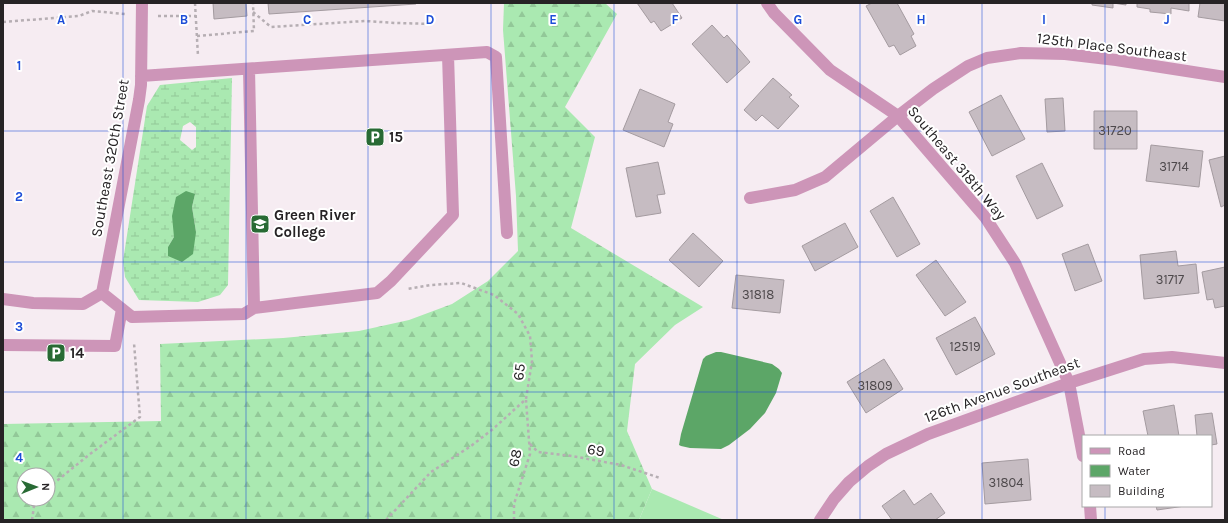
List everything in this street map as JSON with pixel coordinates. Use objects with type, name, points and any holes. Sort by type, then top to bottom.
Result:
[{"type":"street","name":"Southeast 320th Street","points":[[102,293],[139,100],[141,76],[142,3]]},
{"type":"street","name":"Southeast 318th Way","points":[[767,3],[774,13],[830,70],[898,116],[985,216],[1015,263],[1069,383],[1082,451]]},
{"type":"street","points":[[141,76],[488,52],[496,58],[507,233]]},
{"type":"street","name":"125th Place Southeast","points":[[750,198],[795,190],[825,176],[933,89],[968,66],[987,58],[1032,52],[1065,54],[1116,60],[1225,77]]},
{"type":"street","points":[[3,299],[33,303],[83,304],[102,293],[132,317],[244,314],[254,308],[377,293],[391,281],[453,215],[448,55]]},
{"type":"street","points":[[249,69],[254,308]]},
{"type":"street","points":[[3,345],[115,346],[122,309]]},
{"type":"street","name":"126th Avenue Southeast","points":[[820,520],[834,499],[849,482],[886,454],[928,434],[1069,383],[1144,359],[1159,357],[1187,358],[1225,363]]},
{"type":"street","points":[[1090,507],[1091,520]]},
{"type":"path","points":[[195,3],[199,72]]},
{"type":"path","points":[[197,36],[254,31],[253,3]]},
{"type":"path","points":[[3,22],[79,16],[92,11],[142,16],[196,16]]},
{"type":"path","points":[[253,12],[271,27],[365,21],[432,24]]},
{"type":"path","name":"65","points":[[377,293],[431,285],[461,283],[494,295],[518,314],[530,336],[532,361],[526,399],[493,429],[431,472],[386,520]]},
{"type":"path","points":[[56,482],[140,417],[132,317]]},
{"type":"path","name":"68","points":[[514,520],[514,504],[530,454],[526,399]]},
{"type":"path","name":"69","points":[[530,444],[538,452],[572,456],[621,465],[660,478]]},
{"type":"path","points":[[32,520],[34,507]]},
{"type":"green space","points":[[504,3],[605,3],[617,14],[565,107],[595,137],[571,228],[703,307],[675,325],[635,364],[627,431],[652,489],[639,520],[3,520],[3,424],[161,421],[160,344],[283,338],[359,331],[409,320],[452,304],[488,281],[518,251],[516,196],[503,30]]},
{"type":"green space","points":[[232,78],[228,285],[220,295],[198,302],[139,300],[125,277],[123,261],[147,106],[160,85]],"holes":[[[190,122],[196,127],[196,147],[192,150],[180,140],[183,126]],[[195,194],[192,207],[196,232],[168,247]]]},
{"type":"green space","points":[[652,489],[724,520],[639,520]]},
{"type":"water","points":[[186,191],[195,194],[192,207],[196,232],[193,254],[182,262],[168,256],[168,247],[174,237],[172,216],[176,197]]},
{"type":"water","points":[[716,352],[772,364],[782,373],[776,393],[765,413],[750,429],[729,445],[721,449],[690,448],[681,446],[679,445],[681,434],[703,359],[706,356]]},
{"type":"building","points":[[213,3],[246,3],[247,16],[214,19]]},
{"type":"building","points":[[268,3],[416,3],[416,4],[269,14]]},
{"type":"building","points":[[637,3],[672,3],[682,18],[661,31],[654,21],[651,23]]},
{"type":"building","points":[[872,3],[897,3],[914,34],[911,36],[916,46],[900,55],[894,45],[889,47],[866,6]]},
{"type":"building","points":[[1092,3],[1113,3],[1113,8],[1092,5]]},
{"type":"building","points":[[1113,3],[1126,3],[1126,5]]},
{"type":"building","points":[[1137,3],[1189,3],[1189,11],[1171,8],[1171,14],[1150,12],[1150,9],[1137,7]]},
{"type":"building","points":[[1200,3],[1225,3],[1225,21],[1198,17]]},
{"type":"building","points":[[712,25],[724,38],[727,35],[750,62],[727,83],[692,44]]},
{"type":"building","points":[[773,78],[792,95],[789,97],[799,106],[778,129],[762,115],[756,121],[744,110]]},
{"type":"building","points":[[640,89],[675,104],[668,122],[673,124],[664,147],[623,130]]},
{"type":"building","points":[[1001,95],[1025,139],[992,156],[969,112]]},
{"type":"building","points":[[1063,98],[1065,131],[1047,132],[1045,99]]},
{"type":"building","points":[[1094,111],[1137,111],[1137,149],[1094,149]]},
{"type":"building","points":[[1151,145],[1203,151],[1199,187],[1146,181]]},
{"type":"building","points":[[1225,156],[1225,205],[1221,207],[1209,160]]},
{"type":"building","points":[[658,162],[665,194],[657,195],[661,213],[636,217],[626,168]]},
{"type":"building","points":[[1042,163],[1063,206],[1037,219],[1016,176]]},
{"type":"building","points":[[893,197],[920,244],[897,257],[870,211]]},
{"type":"building","points":[[845,223],[858,247],[815,271],[802,246]]},
{"type":"building","points":[[693,233],[723,261],[699,287],[669,260]]},
{"type":"building","points":[[1088,244],[1102,281],[1075,291],[1062,254]]},
{"type":"building","points":[[1176,251],[1178,266],[1196,264],[1199,293],[1144,299],[1140,255]]},
{"type":"building","points":[[936,260],[966,302],[945,316],[916,275]]},
{"type":"building","points":[[1225,267],[1225,306],[1215,308],[1213,299],[1207,300],[1202,272]]},
{"type":"building","points":[[736,275],[784,280],[780,313],[732,308]]},
{"type":"building","points":[[975,317],[995,354],[956,375],[936,338]]},
{"type":"building","points":[[884,359],[903,389],[866,413],[847,382]]},
{"type":"building","points":[[1174,405],[1179,435],[1148,435],[1143,411]]},
{"type":"building","points":[[1212,413],[1217,444],[1212,445],[1212,435],[1197,435],[1195,415]]},
{"type":"building","points":[[1028,459],[1031,500],[985,504],[982,463]]},
{"type":"building","points":[[904,490],[914,505],[931,493],[945,513],[935,520],[892,520],[882,506]]},
{"type":"building","points":[[1156,507],[1178,507],[1157,510]]},
{"type":"place","name":"15","points":[[375,137]]},
{"type":"place","name":"Green River College","points":[[260,224]]},
{"type":"place","name":"14","points":[[56,353]]}]
